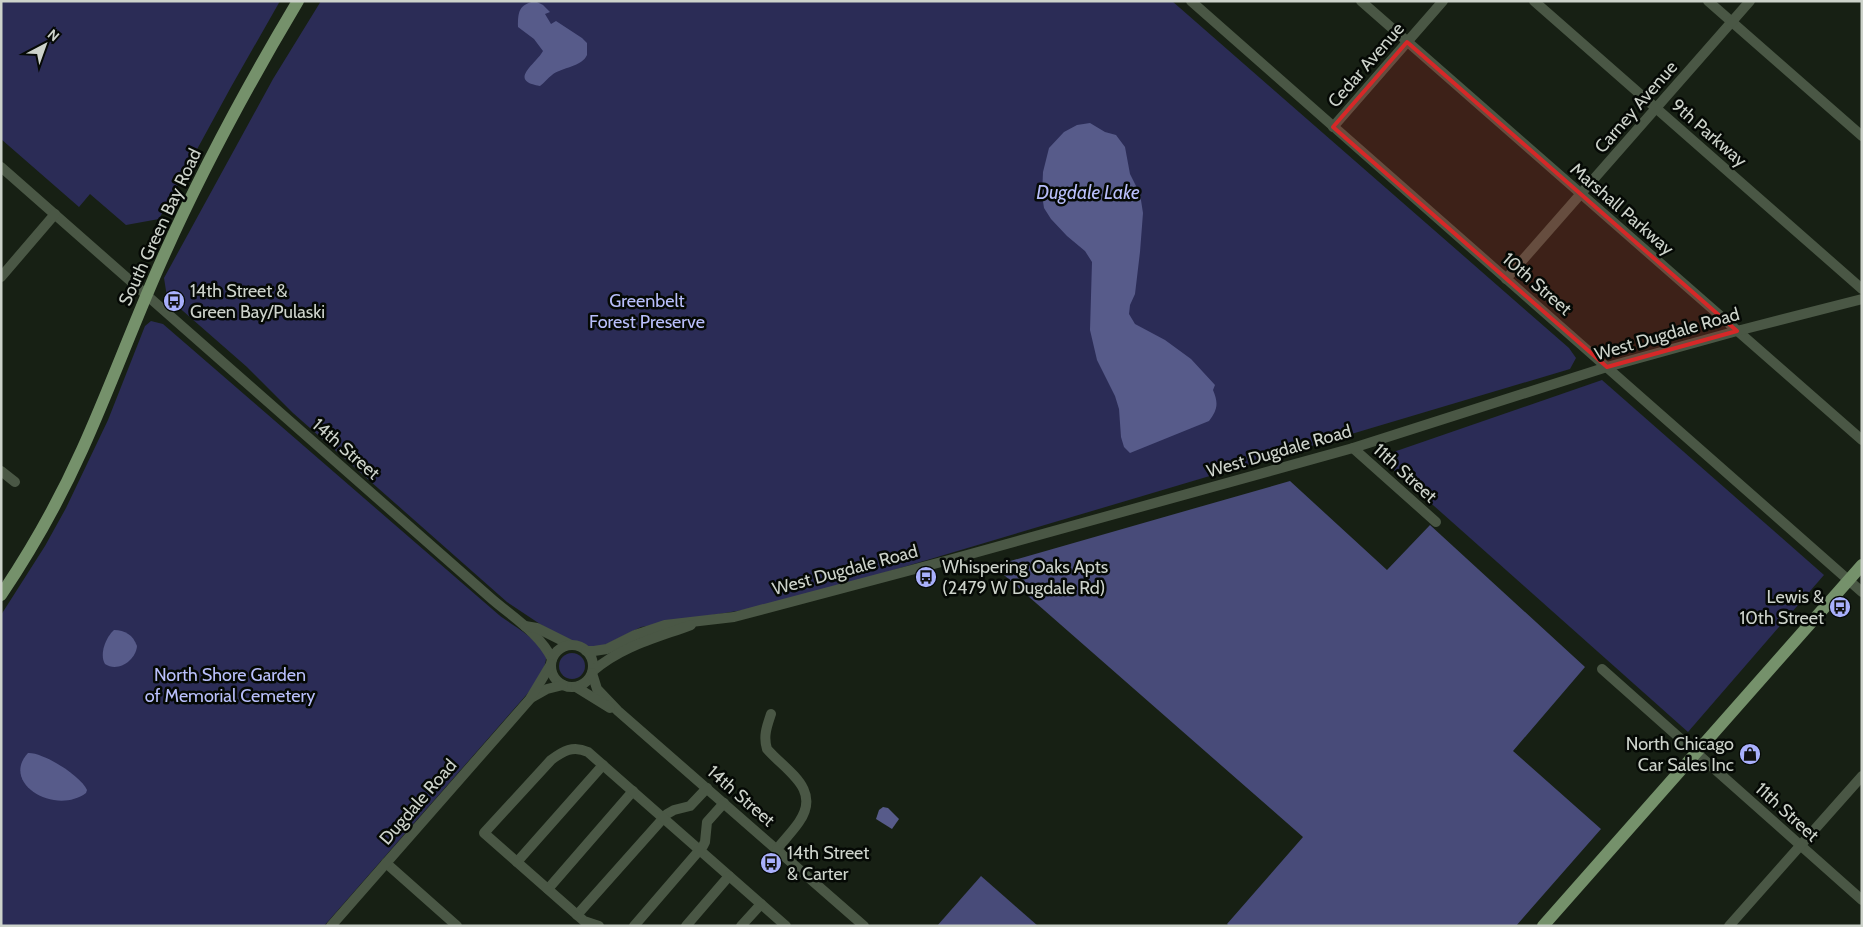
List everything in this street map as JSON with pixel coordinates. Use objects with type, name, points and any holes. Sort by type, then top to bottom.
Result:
[{"type":"main road","name":"South Green Bay Road","points":[[1,595],[35,541],[70,476],[164,255],[219,142],[298,1]]},
{"type":"main road","points":[[1543,926],[1862,565]]},
{"type":"street","name":"10th Street","points":[[1191,1],[1862,592]]},
{"type":"street","name":"Marshall Parkway","points":[[1361,1],[1862,440]]},
{"type":"street","name":"Cedar Avenue","points":[[1333,127],[1443,1]]},
{"type":"street","name":"9th Parkway","points":[[1534,1],[1862,289]]},
{"type":"street","points":[[1708,1],[1862,136]]},
{"type":"street","name":"Carney Avenue","points":[[1506,279],[1750,1]]},
{"type":"street","name":"14th Street","points":[[1,167],[493,600],[525,626],[545,646],[552,661]]},
{"type":"street","points":[[1,277],[55,214]]},
{"type":"street","name":"West Dugdale Road","points":[[701,621],[734,617],[1353,448],[1607,367],[1862,299]]},
{"type":"street","name":"11th Street","points":[[1353,448],[1436,522]]},
{"type":"street","points":[[1,471],[15,482]]},
{"type":"street","points":[[530,699],[560,649],[571,645],[594,652],[607,649],[635,635],[665,625],[701,621]]},
{"type":"street","points":[[530,699],[547,689],[563,685],[576,687],[586,682],[593,672],[611,657],[632,646],[701,621]]},
{"type":"street","name":"14th Street","points":[[525,626],[537,628],[571,645]]},
{"type":"street","points":[[586,651],[592,661],[593,672]]},
{"type":"street","points":[[552,661],[554,676],[563,685]]},
{"type":"street","name":"11th Street","points":[[1602,669],[1862,900]]},
{"type":"street","name":"14th Street","points":[[593,672],[597,689],[618,711],[864,926]]},
{"type":"street","name":"14th Street","points":[[576,687],[618,711]]},
{"type":"street","name":"Dugdale Road","points":[[331,926],[530,699]]},
{"type":"street","points":[[771,714],[764,741],[767,749],[803,786],[807,802],[806,810],[799,823],[777,850]]},
{"type":"street","points":[[599,926],[587,923],[484,834],[544,768],[560,754],[574,748],[588,752],[603,764],[786,926]]},
{"type":"street","points":[[517,862],[603,764]]},
{"type":"street","points":[[1729,926],[1862,776]]},
{"type":"street","points":[[577,915],[663,818],[670,812],[690,806],[707,788]]},
{"type":"street","points":[[548,889],[633,792]]},
{"type":"street","points":[[634,926],[700,850],[705,842],[707,822],[724,803]]},
{"type":"street","points":[[386,863],[457,926]]},
{"type":"street","points":[[686,926],[729,876]]},
{"type":"street","points":[[741,926],[761,904]]},
{"type":"highlighted area","points":[[1407,42],[1737,331],[1607,367],[1333,127]]},
{"type":"green space","points":[[1,1],[280,1],[159,219],[126,225],[90,194],[79,207],[1,139]]},
{"type":"green space","name":"Greenbelt Forest Preserve","points":[[321,1],[1172,1],[1569,348],[1576,358],[1570,369],[779,604],[641,627],[599,648],[586,646],[552,632],[507,602],[293,413],[247,367],[167,297],[164,278],[273,79]]},
{"type":"green space","name":"North Shore Garden of Memorial Cemetery","points":[[151,321],[163,324],[499,615],[541,647],[545,653],[546,659],[542,673],[535,685],[324,926],[1,926],[1,615],[45,546],[66,508],[108,420],[145,326]]},
{"type":"green space","points":[[1602,380],[1824,575],[1688,732],[1379,457]]},
{"type":"green space","points":[[572,653],[581,657],[585,666],[581,675],[572,679],[563,675],[559,666],[563,657]]},
{"type":"shaded area","points":[[1290,481],[1387,570],[1430,525],[1585,667],[1513,751],[1601,829],[1516,926],[1229,926],[1227,924],[1303,837],[1004,575],[1000,564]]},
{"type":"shaded area","points":[[981,876],[1038,926],[937,926]]},
{"type":"water","points":[[535,1],[543,5],[550,12],[545,14],[551,24],[556,21],[587,43],[587,55],[581,62],[556,72],[540,86],[530,84],[525,76],[526,72],[543,51],[534,39],[518,27],[520,10],[526,4]]},
{"type":"water","name":"Dugdale Lake","points":[[1090,123],[1105,132],[1116,135],[1125,147],[1130,174],[1140,194],[1143,213],[1140,252],[1135,294],[1130,305],[1129,314],[1135,324],[1165,340],[1191,359],[1215,385],[1213,390],[1216,407],[1209,421],[1130,453],[1124,447],[1121,437],[1119,409],[1115,396],[1097,360],[1090,330],[1092,262],[1085,251],[1051,219],[1044,208],[1042,195],[1043,172],[1049,148],[1064,132],[1077,125]]},
{"type":"water","points":[[114,630],[128,634],[137,646],[133,656],[126,664],[115,667],[105,664],[103,660],[106,641]]},
{"type":"water","points":[[28,753],[43,756],[70,772],[83,784],[87,790],[86,793],[73,799],[60,801],[35,793],[26,785],[21,775],[21,764]]},
{"type":"water","points":[[883,807],[888,808],[899,819],[892,829],[876,819],[879,810]]},
{"type":"place","name":"14th Street & Green Bay/Pulaski","points":[[174,301]]},
{"type":"place","name":"Whispering Oaks Apts (2479 W Dugdale Rd)","points":[[926,577]]},
{"type":"place","name":"Lewis & 10th Street","points":[[1840,607]]},
{"type":"place","name":"North Chicago Car Sales Inc","points":[[1750,754]]},
{"type":"place","name":"14th Street & Carter","points":[[771,863]]}]
